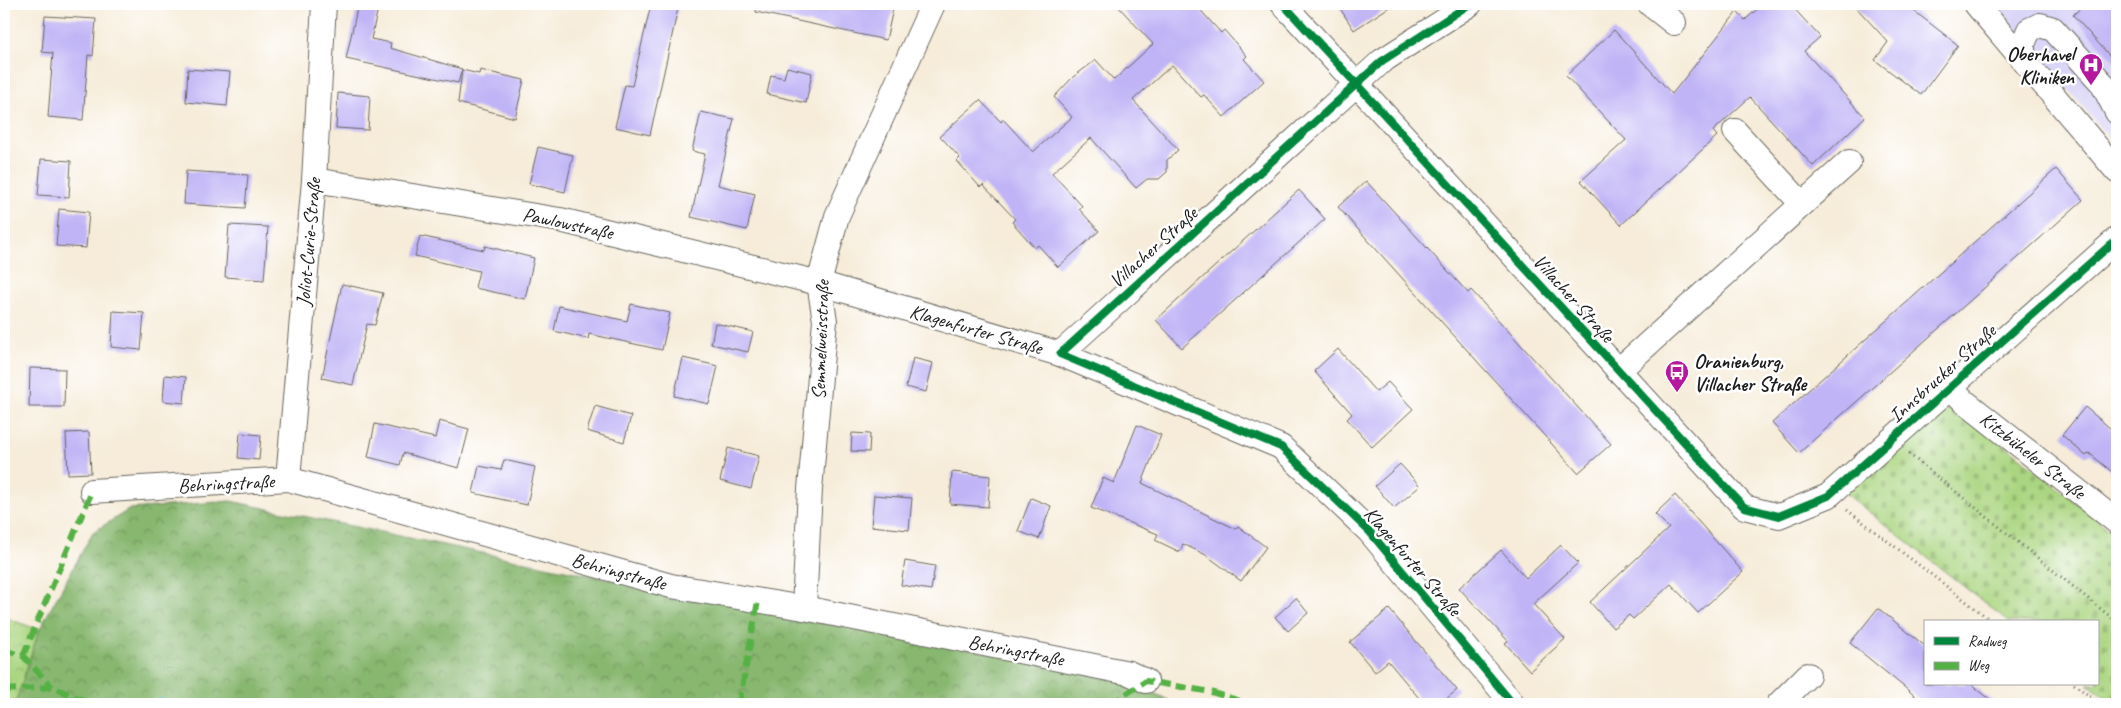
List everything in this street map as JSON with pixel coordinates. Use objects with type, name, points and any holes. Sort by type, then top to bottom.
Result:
[{"type":"street","name":"Joliot-Curie-Straße","points":[[288,480],[314,180],[324,4]]},
{"type":"street","name":"Semmelweisstraße","points":[[804,608],[810,489],[825,321],[819,283],[837,216],[933,4]]},
{"type":"street","name":"Villacher Straße","points":[[1283,4],[1744,507],[1779,516]]},
{"type":"street","points":[[1356,84],[1382,61],[1470,4]]},
{"type":"street","points":[[1650,4],[1674,23]]},
{"type":"street","points":[[1976,4],[2023,57],[2117,171]]},
{"type":"street","points":[[2023,57],[2023,44],[2029,30],[2040,25],[2053,29],[2102,83],[2117,112]]},
{"type":"street","name":"Villacher Straße","points":[[1060,354],[1356,84]]},
{"type":"street","points":[[1735,131],[1802,204]]},
{"type":"street","points":[[1618,370],[1849,162]]},
{"type":"street","name":"Pawlowstraße","points":[[314,180],[560,220],[819,283]]},
{"type":"street","name":"Innsbrucker Straße","points":[[1779,516],[1828,496],[2117,239]]},
{"type":"street","name":"Klagenfurter Straße","points":[[819,283],[1060,354],[1281,447],[1369,531],[1512,704]]},
{"type":"street","name":"Kitzbüheler Straße","points":[[1950,387],[1965,402],[2117,522]]},
{"type":"street","name":"Behringstraße","points":[[92,492],[288,480],[671,586],[804,608],[1129,673],[1146,681]]},
{"type":"street","points":[[1779,704],[1808,674]]},
{"type":"path","points":[[1891,439],[2117,622]]},
{"type":"path","points":[[1828,496],[1990,620]]},
{"type":"path","points":[[2077,686],[2100,704]]},
{"type":"shaded area","name":"Oberhavel Kliniken","points":[[1994,4],[2117,4],[2117,147],[2013,25]]},
{"type":"green space","points":[[1950,400],[2117,536],[2117,704],[2114,704],[2091,686],[2098,686],[2098,620],[2006,620],[1845,493]]},
{"type":"green space","points":[[230,501],[793,617],[1122,677],[1176,704],[15,704],[39,630],[93,532],[130,509]]},
{"type":"green space","points":[[4,617],[39,630],[15,704],[4,704]]},
{"type":"building","points":[[358,4],[379,4],[371,39],[391,43],[390,48],[462,69],[458,83],[346,59]]},
{"type":"building","points":[[651,4],[679,4],[650,135],[615,127],[625,85],[632,86]]},
{"type":"building","points":[[757,4],[870,4],[893,9],[886,40],[756,12]]},
{"type":"building","points":[[1116,4],[1195,4],[1221,33],[1224,30],[1247,56],[1244,59],[1264,81],[1224,117],[1204,95],[1201,97],[1172,65],[1133,100],[1178,150],[1167,160],[1167,172],[1159,179],[1147,179],[1136,188],[1091,138],[1052,173],[1082,206],[1079,209],[1099,231],[1058,267],[1038,245],[1035,248],[1012,222],[1015,219],[983,185],[980,187],[957,161],[960,158],[940,136],[980,100],[1001,122],[1003,119],[1033,152],[1072,117],[1054,97],[1073,77],[1096,60],[1114,80],[1153,44]]},
{"type":"building","points":[[1337,4],[1394,4],[1354,30]]},
{"type":"building","points":[[1763,4],[1790,4],[1820,37],[1804,51],[1865,117],[1813,166],[1750,97],[1713,131],[1717,136],[1621,225],[1581,181],[1626,140],[1566,76],[1614,30],[1672,94],[1737,12],[1745,20]]},
{"type":"building","points":[[1853,4],[1905,4],[1958,45],[1921,95],[1875,60],[1888,42]]},
{"type":"building","points":[[2085,4],[2117,4],[2117,64],[2073,15]]},
{"type":"building","points":[[45,16],[96,19],[93,56],[88,55],[83,120],[48,117],[53,53],[42,52]]},
{"type":"building","points":[[787,67],[812,73],[806,103],[767,94],[771,75],[784,78]]},
{"type":"building","points":[[188,69],[230,72],[227,106],[186,102]]},
{"type":"building","points":[[462,70],[479,74],[480,70],[524,80],[515,118],[458,103]]},
{"type":"building","points":[[338,93],[370,96],[368,130],[336,128]]},
{"type":"building","points":[[701,112],[734,119],[718,185],[755,194],[747,230],[691,217],[705,154],[692,151]]},
{"type":"building","points":[[538,147],[573,155],[565,192],[529,184]]},
{"type":"building","points":[[41,159],[71,161],[69,197],[38,195]]},
{"type":"building","points":[[2056,169],[2083,200],[1799,453],[1772,423]]},
{"type":"building","points":[[186,171],[248,175],[245,208],[184,204]]},
{"type":"building","points":[[1366,181],[1468,293],[1471,290],[1611,444],[1578,473],[1338,207]]},
{"type":"building","points":[[1299,190],[1325,219],[1182,348],[1156,320]]},
{"type":"building","points":[[59,209],[89,212],[86,248],[56,246]]},
{"type":"building","points":[[229,225],[268,227],[264,280],[225,277]]},
{"type":"building","points":[[420,236],[484,250],[485,246],[534,258],[525,299],[475,288],[479,271],[415,256]]},
{"type":"building","points":[[342,284],[383,293],[375,325],[367,324],[353,385],[322,378]]},
{"type":"building","points":[[631,304],[670,313],[662,350],[589,334],[588,339],[554,331],[559,306],[627,321]]},
{"type":"building","points":[[113,311],[144,313],[141,350],[111,347]]},
{"type":"building","points":[[715,323],[753,332],[748,352],[711,344]]},
{"type":"building","points":[[1338,349],[1376,392],[1388,382],[1413,409],[1372,447],[1347,419],[1352,414],[1314,371]]},
{"type":"building","points":[[683,358],[718,366],[709,404],[674,396]]},
{"type":"building","points":[[913,358],[933,363],[926,392],[906,387]]},
{"type":"building","points":[[30,368],[65,369],[64,407],[29,407]]},
{"type":"building","points":[[165,375],[186,377],[184,403],[163,401]]},
{"type":"building","points":[[595,406],[631,416],[624,442],[587,431]]},
{"type":"building","points":[[2085,407],[2117,434],[2117,476],[2089,453],[2086,456],[2062,435]]},
{"type":"building","points":[[439,421],[469,429],[459,468],[403,453],[400,465],[368,457],[375,424],[435,438]]},
{"type":"building","points":[[1137,425],[1161,435],[1142,483],[1236,529],[1238,526],[1266,547],[1241,581],[1206,555],[1183,544],[1180,552],[1155,540],[1158,534],[1091,508],[1103,478],[1114,483]]},
{"type":"building","points":[[89,432],[91,473],[68,474],[66,433]]},
{"type":"building","points":[[240,433],[261,435],[259,460],[238,458]]},
{"type":"building","points":[[852,433],[870,434],[869,452],[851,451]]},
{"type":"building","points":[[728,448],[759,456],[751,489],[720,481]]},
{"type":"building","points":[[504,460],[535,467],[527,505],[473,493],[479,466],[501,470]]},
{"type":"building","points":[[1400,464],[1420,486],[1394,508],[1375,486]]},
{"type":"building","points":[[952,472],[990,476],[988,507],[950,504]]},
{"type":"building","points":[[874,495],[912,498],[909,530],[871,526]]},
{"type":"building","points":[[1675,495],[1743,572],[1698,613],[1671,584],[1633,619],[1629,615],[1613,628],[1590,602],[1669,528],[1655,514]]},
{"type":"building","points":[[1031,498],[1051,506],[1039,539],[1018,531]]},
{"type":"building","points":[[1561,545],[1578,563],[1533,604],[1565,639],[1530,671],[1505,643],[1508,641],[1459,588],[1501,550],[1526,578]]},
{"type":"building","points":[[905,561],[935,566],[931,590],[901,585]]},
{"type":"building","points":[[1296,598],[1308,613],[1288,631],[1275,617]]},
{"type":"building","points":[[1878,608],[1924,645],[1924,686],[1974,686],[1996,704],[1925,704],[1850,643]]},
{"type":"building","points":[[1389,609],[1457,690],[1440,704],[1424,704],[1388,661],[1375,672],[1350,642]]},
{"type":"marked path","points":[[23,656],[92,491]]},
{"type":"marked path","points":[[739,704],[758,601]]},
{"type":"marked path","points":[[4,650],[23,656],[52,687]]},
{"type":"marked path","points":[[1111,704],[1146,681],[1211,692],[1250,704]]},
{"type":"marked path","points":[[4,690],[52,687],[92,704]]},
{"type":"cycle path","points":[[1283,4],[1744,507],[1779,516],[1828,496],[2117,239]]},
{"type":"cycle path","points":[[1470,4],[1382,61],[1060,354],[1281,447],[1369,531],[1513,704]]},
{"type":"place","name":"Oberhavel Kliniken","points":[[2091,86]]},
{"type":"place","name":"Oranienburg, Villacher Straße","points":[[1677,393]]}]
